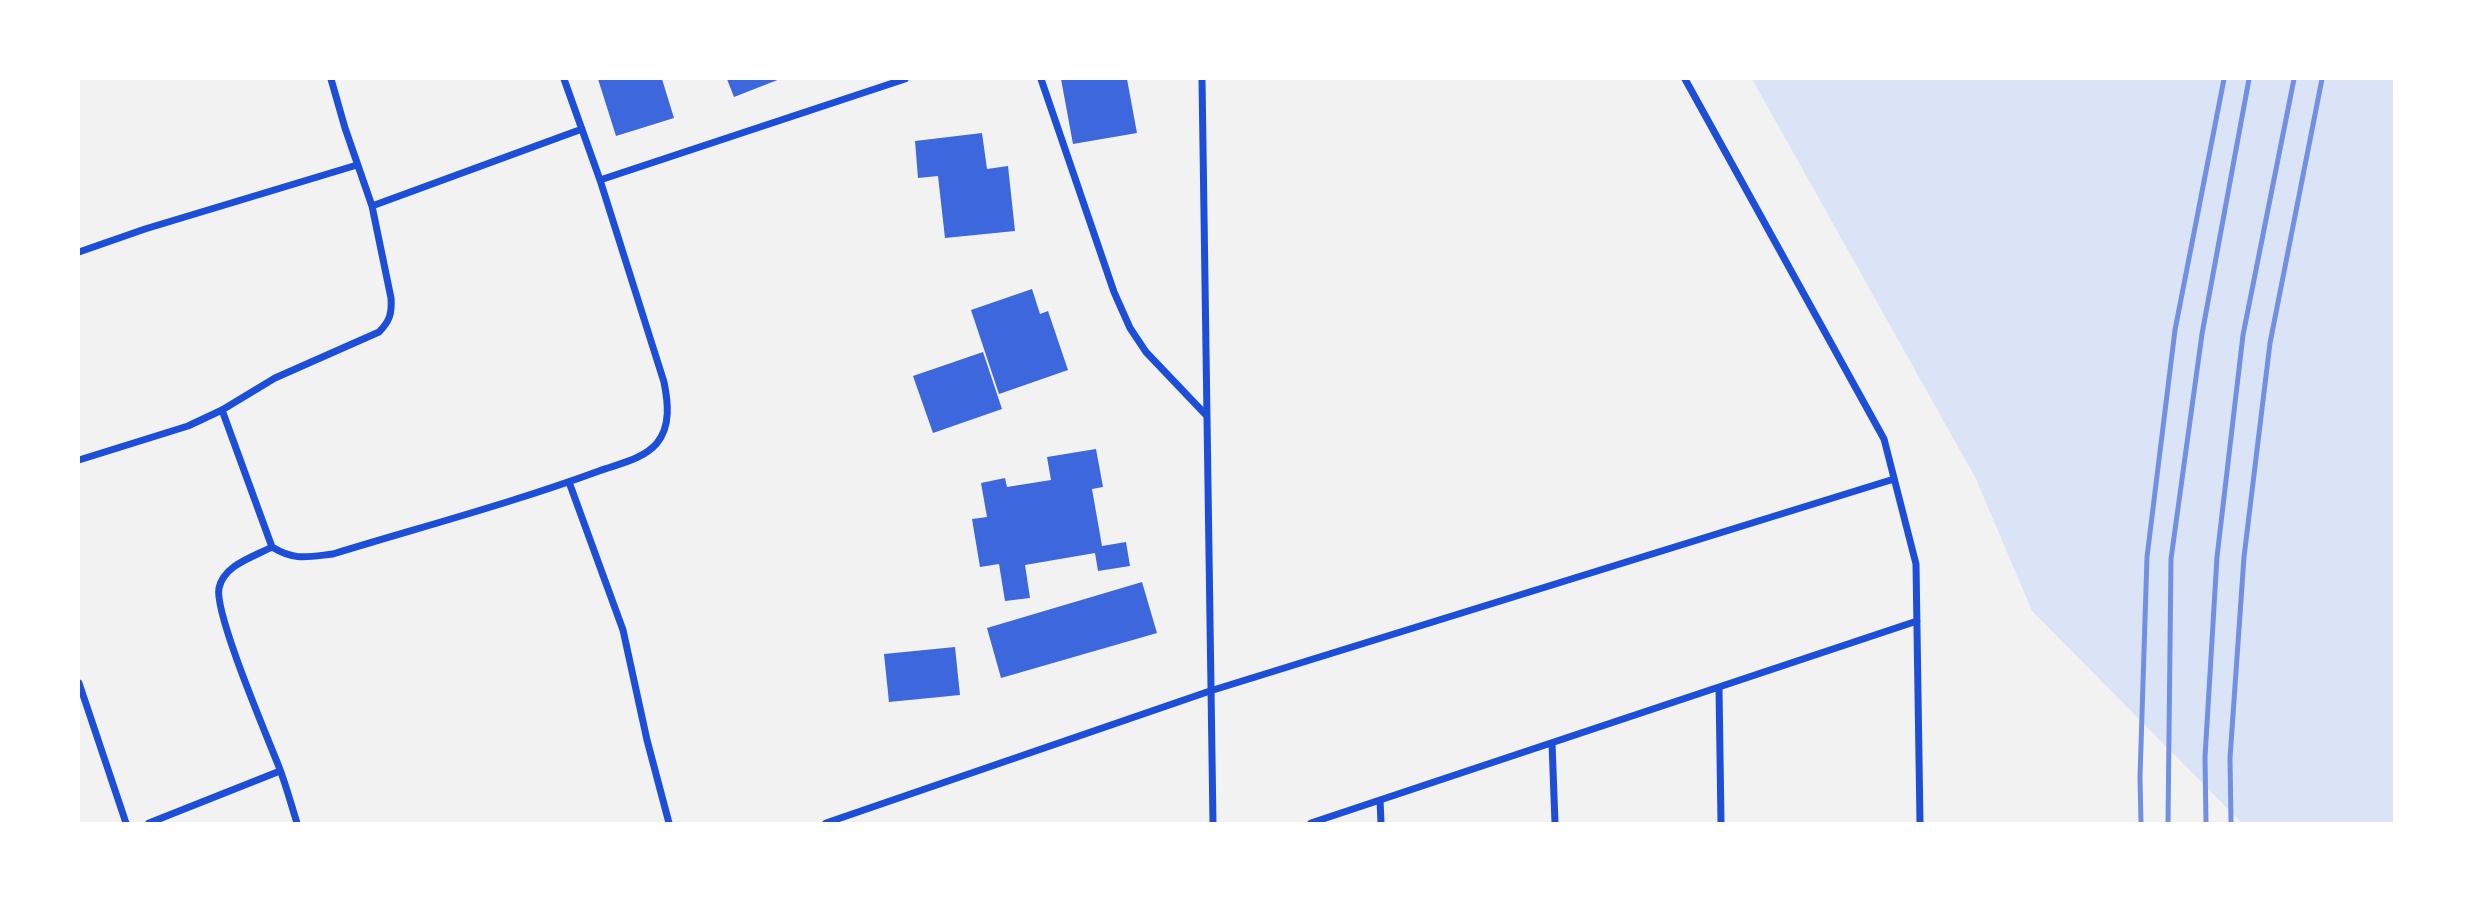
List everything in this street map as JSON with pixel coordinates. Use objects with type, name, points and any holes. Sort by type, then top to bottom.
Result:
[{"type":"street","points":[[79,460],[188,426],[222,410],[275,378],[379,332],[387,324],[392,312],[391,298],[372,206],[331,79]]},
{"type":"street","points":[[222,410],[272,547],[288,556],[332,554],[569,482],[645,454],[658,442],[665,425],[668,402],[664,382],[600,180],[564,79]]},
{"type":"street","points":[[600,180],[905,79]]},
{"type":"street","points":[[1041,79],[1114,292],[1130,328],[1146,352],[1206,415]]},
{"type":"street","points":[[1202,79],[1213,823]]},
{"type":"street","points":[[1685,79],[1884,439],[1916,564],[1920,823]]},
{"type":"street","points":[[372,206],[582,129]]},
{"type":"street","points":[[79,252],[145,229],[357,165]]},
{"type":"street","points":[[826,823],[1210,691],[1894,479]]},
{"type":"street","points":[[569,482],[623,631],[669,823]]},
{"type":"street","points":[[272,547],[235,565],[224,574],[219,590],[227,630],[297,823]]},
{"type":"street","points":[[1311,823],[1917,621]]},
{"type":"street","points":[[79,683],[126,823]]},
{"type":"street","points":[[1719,687],[1721,823]]},
{"type":"street","points":[[1552,743],[1555,823]]},
{"type":"street","points":[[149,823],[280,771]]},
{"type":"street","points":[[1380,800],[1381,823]]},
{"type":"shaded area","points":[[1752,79],[2394,79],[2394,823],[2242,823],[2032,611],[1976,479]]},
{"type":"building","points":[[598,79],[662,79],[674,118],[616,136]]},
{"type":"building","points":[[727,79],[780,79],[734,97]]},
{"type":"building","points":[[1061,79],[1127,79],[1137,133],[1073,144]]},
{"type":"building","points":[[982,133],[987,169],[1008,166],[1015,231],[945,238],[938,176],[918,178],[915,141]]},
{"type":"building","points":[[1032,289],[1040,314],[1048,311],[1068,370],[999,394],[971,310]]},
{"type":"building","points":[[983,352],[1002,409],[933,433],[913,376]]},
{"type":"building","points":[[1096,449],[1103,487],[1092,489],[1102,546],[1126,542],[1130,566],[1098,571],[1095,553],[1025,565],[1030,598],[1005,601],[999,564],[980,567],[972,519],[987,517],[981,483],[1005,478],[1007,487],[1051,480],[1047,457]]},
{"type":"building","points":[[1142,582],[1157,633],[1001,678],[987,628]]},
{"type":"building","points":[[955,647],[960,695],[889,702],[884,654]]},
{"type":"railway","points":[[2141,823],[2147,557],[2175,330],[2224,79]]},
{"type":"railway","points":[[2168,823],[2171,559],[2202,334],[2249,79]]},
{"type":"railway","points":[[2206,823],[2205,757],[2217,557],[2243,335],[2294,79]]},
{"type":"railway","points":[[2231,823],[2230,758],[2244,557],[2270,343],[2322,79]]}]
